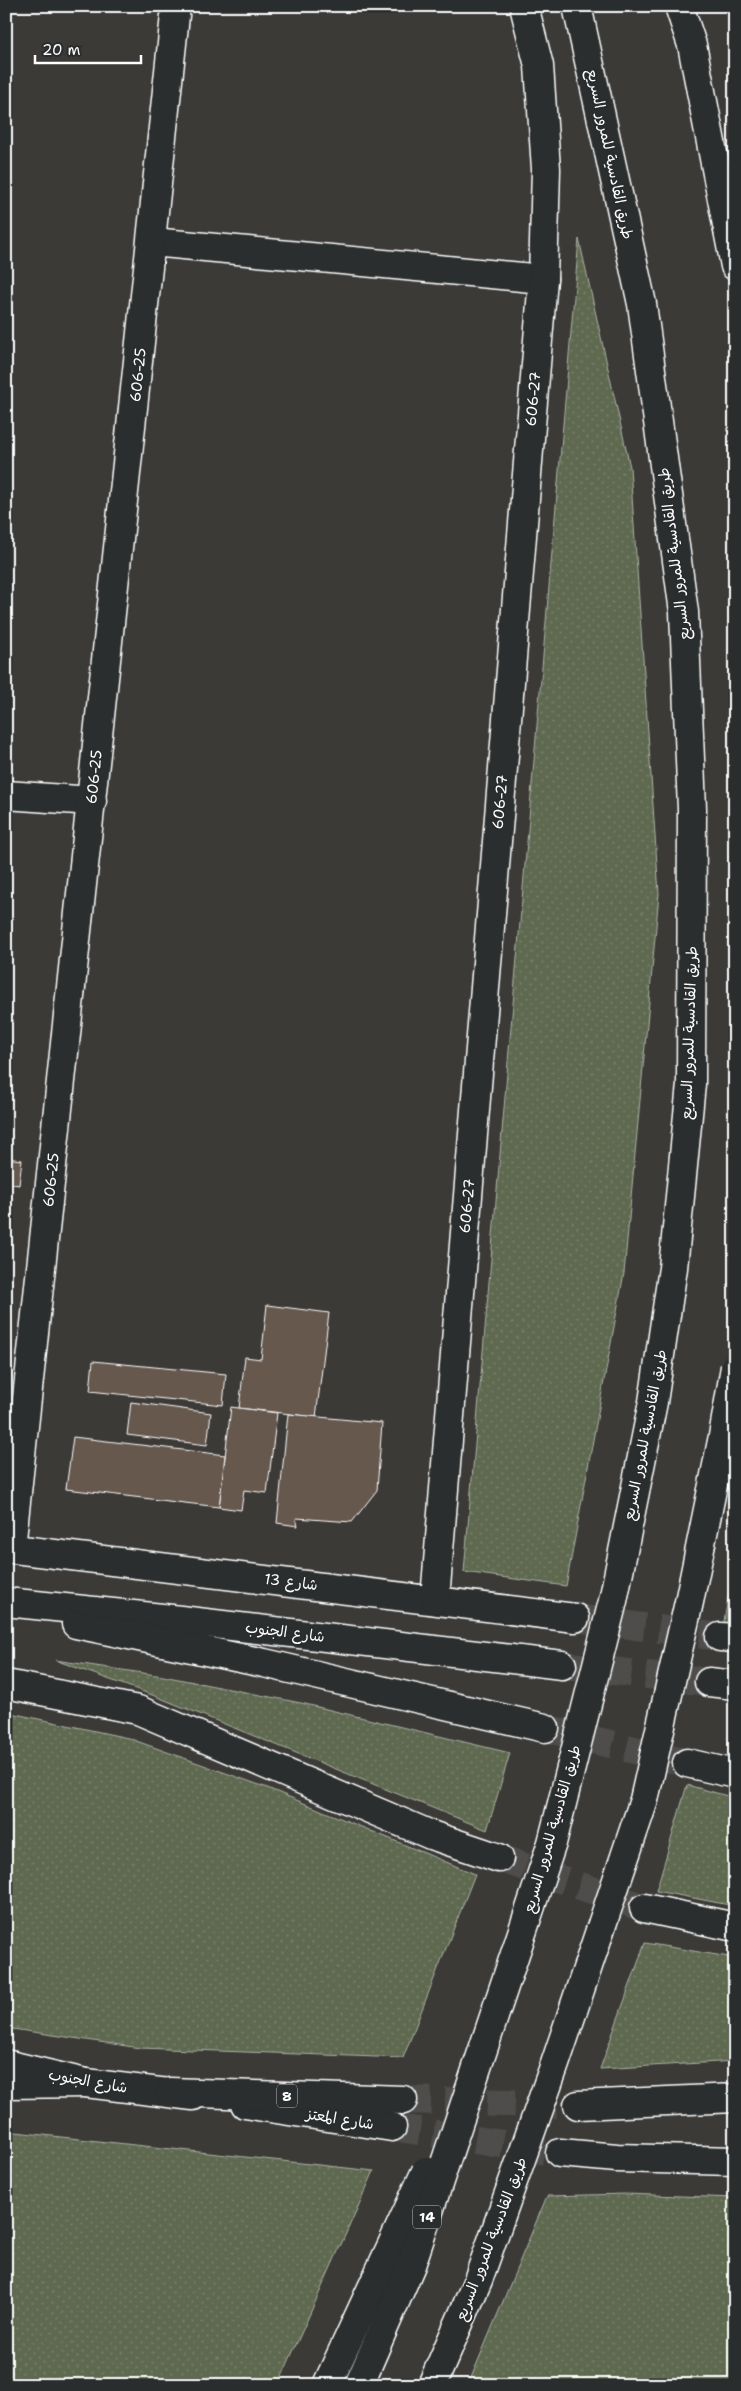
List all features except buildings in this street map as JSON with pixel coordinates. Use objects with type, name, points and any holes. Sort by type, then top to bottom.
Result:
[{"type":"main road","name":"606-25","points":[[9,1548],[92,800],[176,6]]},
{"type":"main road","name":"606-27","points":[[435,1600],[543,279],[546,169],[539,66],[524,6]]},
{"type":"main road","name":"طريق القادسية للمرور السريع","points":[[485,2045],[552,1843],[613,1601],[653,1402],[674,1268],[691,1084],[692,809],[684,612],[642,304],[577,6]]},
{"type":"main road","points":[[680,6],[692,45],[735,266]]},
{"type":"main road","points":[[152,242],[543,279]]},
{"type":"main road","points":[[6,795],[92,800]]},
{"type":"main road","name":"طريق القادسية للمرور السريع","points":[[432,2385],[478,2280],[555,2064],[644,1800],[689,1602],[723,1436],[735,1366]]},
{"type":"main road","name":"شارع 13","points":[[9,1548],[575,1618]]},
{"type":"main road","name":"شارع الجنوب","points":[[6,1602],[172,1619],[562,1665]]},
{"type":"main road","name":"شارع الجنوب","points":[[6,1610],[264,1663],[545,1728]]},
{"type":"main road","points":[[6,1684],[138,1710],[431,1834],[499,1858]]},
{"type":"main road","points":[[687,1762],[735,1774]]},
{"type":"main road","points":[[644,1908],[735,1927]]},
{"type":"main road","points":[[327,2385],[485,2045]]},
{"type":"main road","name":"14","points":[[359,2385],[411,2265],[485,2045]]},
{"type":"main road","name":"شارع الجنوب","points":[[6,2064],[86,2083],[170,2092]]},
{"type":"main road","points":[[6,2084],[86,2083]]},
{"type":"main road","name":"8","points":[[170,2092],[403,2100]]},
{"type":"main road","name":"شارع المعتز","points":[[170,2092],[392,2126]]},
{"type":"main road","points":[[578,2105],[735,2098]]},
{"type":"main road","points":[[560,2153],[617,2158],[735,2161]]},
{"type":"green space","points":[[579,239],[630,467],[659,894],[624,1273],[566,1586],[464,1572]]},
{"type":"green space","points":[[735,1558],[735,1651],[719,1650]]},
{"type":"green space","points":[[55,1660],[163,1676],[301,1703],[510,1753],[487,1830],[155,1696]]},
{"type":"green space","points":[[6,1712],[128,1738],[265,1787],[475,1874],[403,2058],[140,2048],[6,2028]]},
{"type":"green space","points":[[687,1785],[735,1798],[735,1906],[656,1891]]},
{"type":"green space","points":[[645,1943],[735,1958],[735,2061],[600,2069]]},
{"type":"green space","points":[[6,2131],[374,2171],[278,2385],[6,2385]]},
{"type":"green space","points":[[626,2194],[735,2198],[735,2385],[468,2385],[547,2196]]},
{"type":"tunnel","points":[[575,1618],[720,1637]]},
{"type":"tunnel","points":[[562,1665],[709,1682]]},
{"type":"tunnel","points":[[545,1728],[687,1763]]},
{"type":"tunnel","points":[[499,1858],[644,1908]]},
{"type":"tunnel","points":[[403,2100],[578,2105]]},
{"type":"tunnel","points":[[392,2127],[560,2153]]}]
